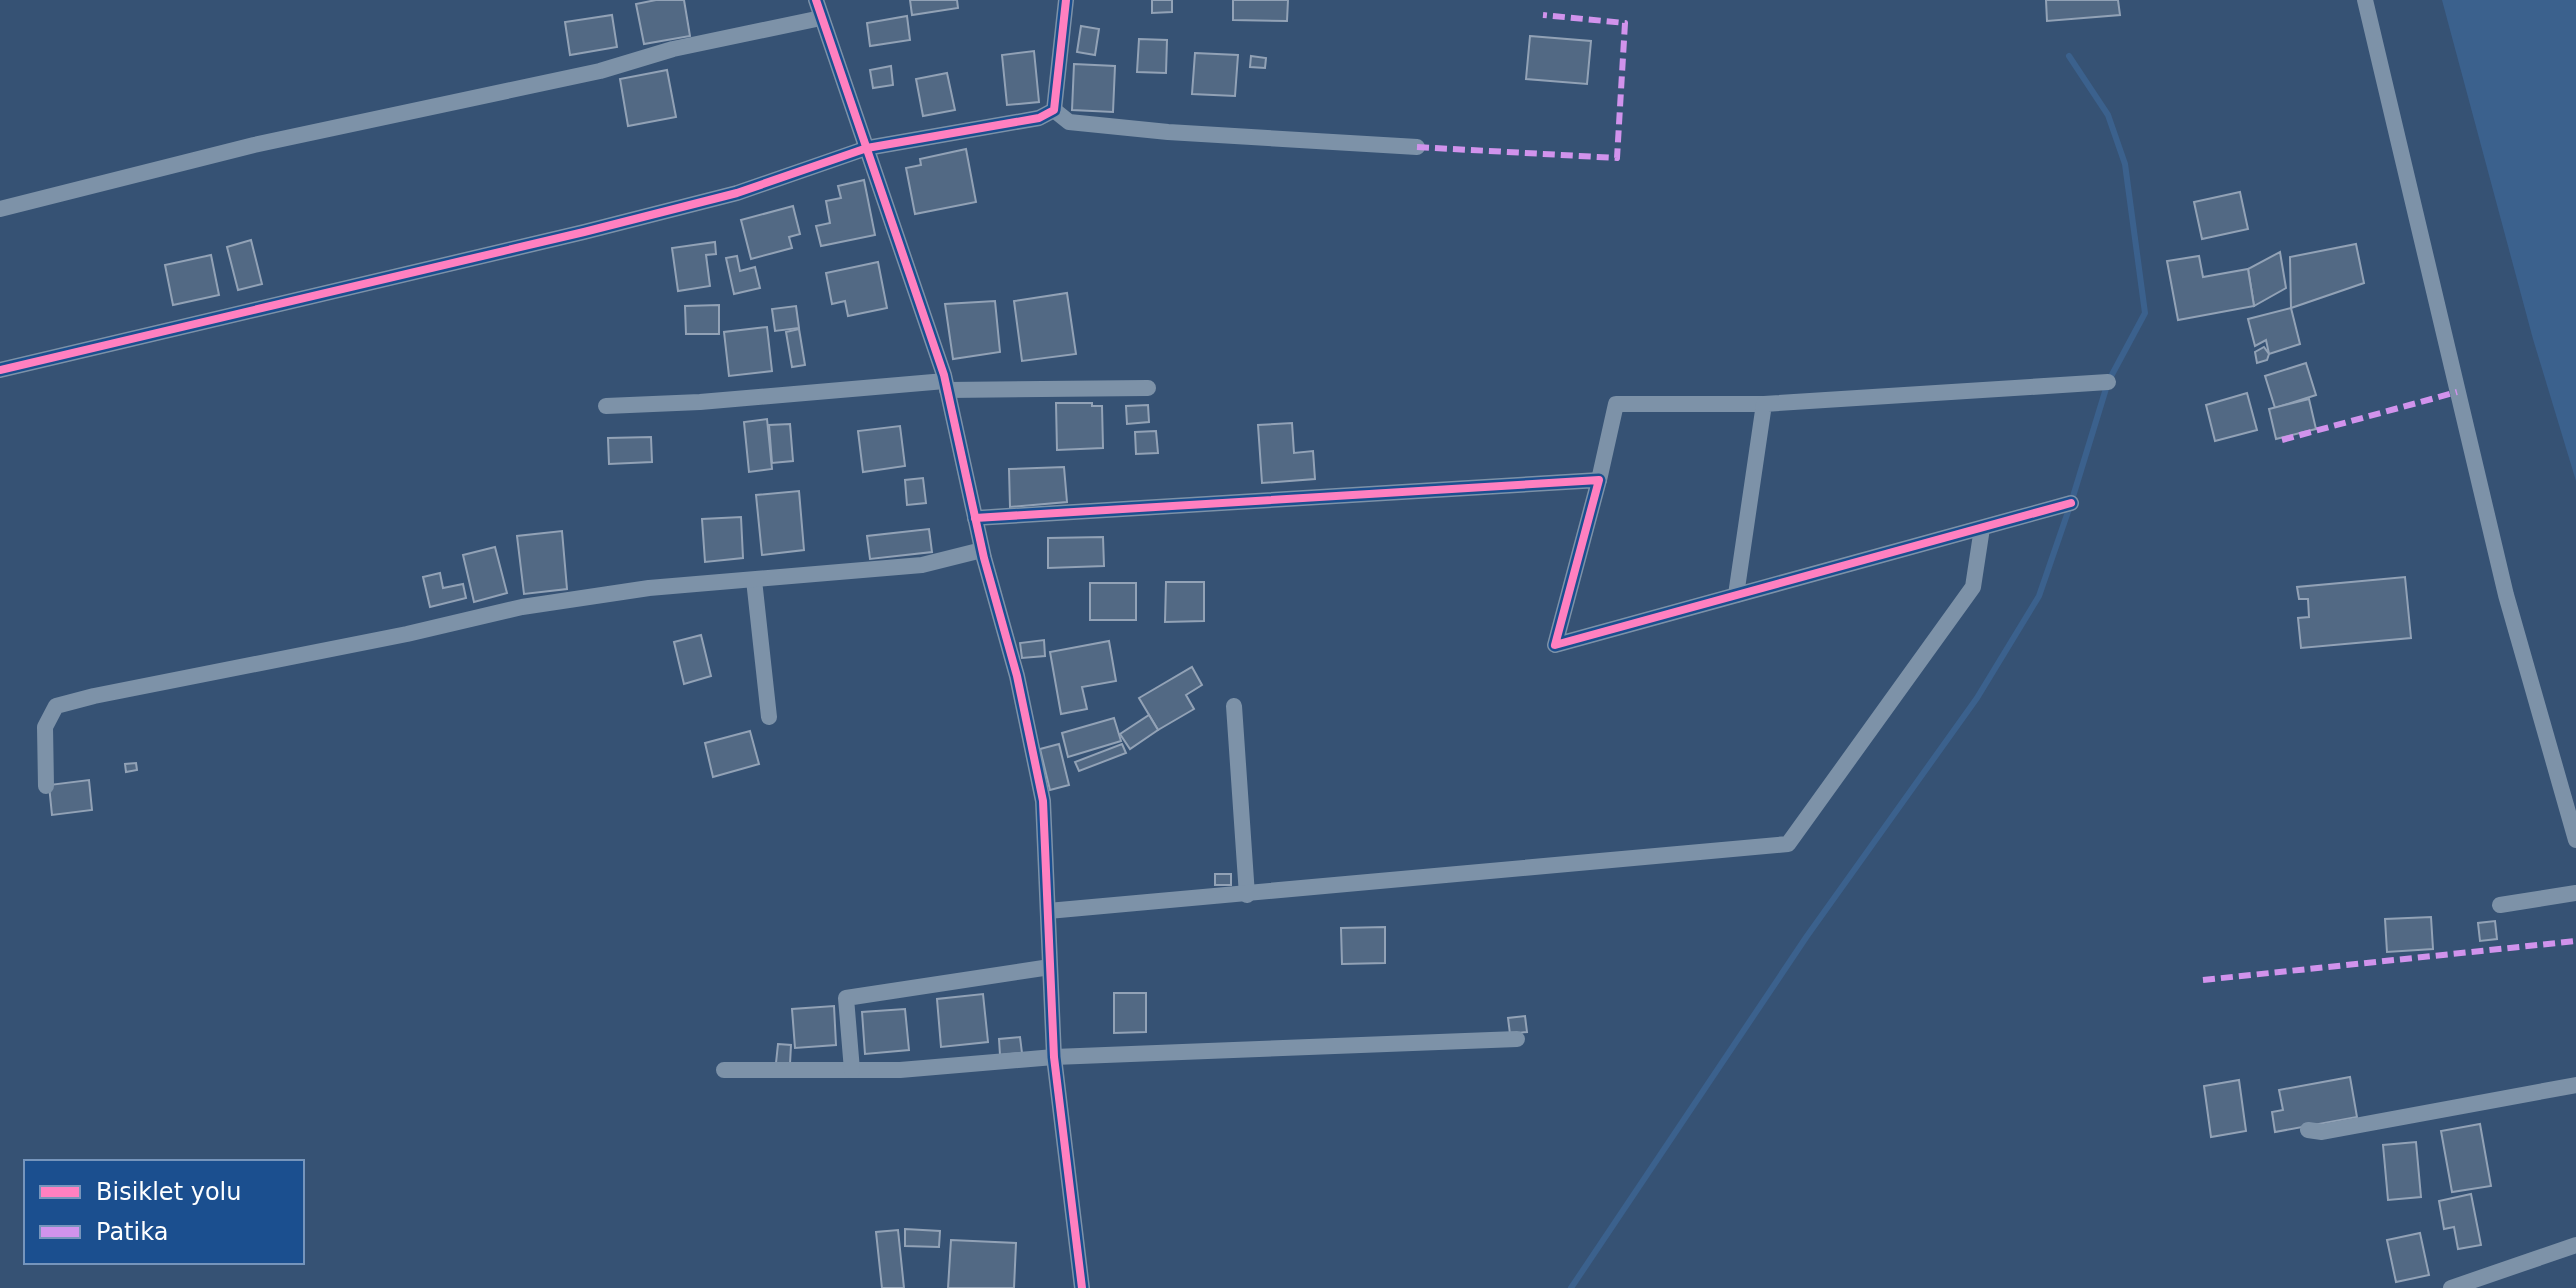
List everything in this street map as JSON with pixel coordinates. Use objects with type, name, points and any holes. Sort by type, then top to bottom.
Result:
[{"type":"street","points":[[816,0],[946,385],[982,550],[1017,676],[1043,801],[1054,1057],[1082,1288]]},
{"type":"street","points":[[1054,110],[1066,0]]},
{"type":"street","points":[[2365,0],[2506,595],[2576,840]]},
{"type":"street","points":[[0,209],[254,145],[600,71],[673,49],[821,18]]},
{"type":"street","points":[[1054,110],[1069,122],[1168,132],[1417,147]]},
{"type":"street","points":[[0,370],[706,201],[867,148],[1039,118],[1054,110]]},
{"type":"street","points":[[2071,503],[1555,645],[1616,404],[1764,404],[2108,382]]},
{"type":"street","points":[[606,406],[946,385],[1148,388]]},
{"type":"street","points":[[1736,595],[1764,404]]},
{"type":"street","points":[[975,518],[1599,480]]},
{"type":"street","points":[[1048,911],[1788,844],[1973,587],[1982,528]]},
{"type":"street","points":[[46,786],[45,727],[56,706],[94,696],[407,634],[522,607],[649,588],[922,565],[982,550]]},
{"type":"street","points":[[754,580],[769,717]]},
{"type":"street","points":[[1234,706],[1247,895]]},
{"type":"street","points":[[2500,905],[2576,893]]},
{"type":"street","points":[[852,1070],[846,998],[1050,967]]},
{"type":"street","points":[[724,1070],[900,1070],[1054,1057],[1517,1039]]},
{"type":"street","points":[[2308,1130],[2322,1132],[2576,1085]]},
{"type":"street","points":[[2451,1288],[2576,1245]]},
{"type":"water","points":[[2442,0],[2576,0],[2576,481],[2533,339]]},
{"type":"building","points":[[684,0],[690,36],[644,44],[636,4]]},
{"type":"building","points":[[910,0],[957,0],[958,8],[912,15]]},
{"type":"building","points":[[1152,0],[1172,0],[1172,12],[1152,13]]},
{"type":"building","points":[[1233,0],[1288,0],[1287,21],[1233,20]]},
{"type":"building","points":[[2046,0],[2118,0],[2120,15],[2047,21]]},
{"type":"building","points":[[612,15],[617,47],[570,55],[565,22]]},
{"type":"building","points":[[907,16],[910,40],[870,46],[867,23]]},
{"type":"building","points":[[1081,26],[1099,29],[1095,55],[1077,52]]},
{"type":"building","points":[[1530,36],[1591,41],[1587,84],[1526,79]]},
{"type":"building","points":[[1139,39],[1167,40],[1166,73],[1137,72]]},
{"type":"building","points":[[1034,51],[1039,102],[1007,105],[1002,55]]},
{"type":"building","points":[[1195,53],[1238,55],[1235,96],[1192,94]]},
{"type":"building","points":[[1251,56],[1266,58],[1265,68],[1250,67]]},
{"type":"building","points":[[1074,64],[1115,66],[1113,112],[1072,110]]},
{"type":"building","points":[[891,66],[893,85],[873,88],[870,70]]},
{"type":"building","points":[[667,70],[676,117],[628,126],[620,79]]},
{"type":"building","points":[[947,73],[955,110],[923,116],[916,79]]},
{"type":"building","points":[[966,149],[976,202],[915,214],[906,168],[921,165],[920,159]]},
{"type":"building","points":[[864,180],[875,235],[821,246],[816,226],[830,223],[826,201],[841,198],[838,186]]},
{"type":"building","points":[[2240,192],[2248,229],[2202,239],[2194,202]]},
{"type":"building","points":[[793,206],[800,234],[789,237],[792,248],[751,259],[741,220]]},
{"type":"building","points":[[251,240],[262,284],[238,290],[227,247]]},
{"type":"building","points":[[715,242],[716,254],[706,255],[710,286],[678,291],[672,248]]},
{"type":"building","points":[[2356,244],[2364,283],[2291,308],[2290,257]]},
{"type":"building","points":[[2280,252],[2286,288],[2254,306],[2248,269]]},
{"type":"building","points":[[211,255],[219,295],[173,305],[165,265]]},
{"type":"building","points":[[737,256],[740,271],[755,267],[760,288],[734,294],[726,258]]},
{"type":"building","points":[[2199,256],[2203,277],[2248,269],[2254,306],[2178,320],[2167,261]]},
{"type":"building","points":[[878,262],[887,308],[848,316],[845,301],[832,304],[826,273]]},
{"type":"building","points":[[1067,293],[1076,354],[1022,361],[1014,301]]},
{"type":"building","points":[[995,301],[1000,352],[953,359],[945,304]]},
{"type":"building","points":[[719,305],[719,334],[686,334],[685,306]]},
{"type":"building","points":[[796,306],[799,328],[775,331],[772,309]]},
{"type":"building","points":[[2291,308],[2300,344],[2269,354],[2266,340],[2255,346],[2248,319]]},
{"type":"building","points":[[767,327],[772,371],[729,376],[724,332]]},
{"type":"building","points":[[799,329],[805,365],[792,367],[786,332]]},
{"type":"building","points":[[2264,347],[2269,354],[2267,360],[2257,363],[2255,352]]},
{"type":"building","points":[[2306,363],[2316,395],[2275,408],[2265,376]]},
{"type":"building","points":[[2247,393],[2257,430],[2215,441],[2206,405]]},
{"type":"building","points":[[2309,399],[2316,429],[2276,439],[2269,409]]},
{"type":"building","points":[[1056,403],[1102,406],[1103,448],[1057,450]]},
{"type":"building","points":[[1148,405],[1149,422],[1127,424],[1126,406]]},
{"type":"building","points":[[767,419],[772,469],[749,472],[744,422]]},
{"type":"building","points":[[1292,423],[1294,453],[1313,451],[1315,479],[1262,483],[1258,425]]},
{"type":"building","points":[[790,424],[793,461],[772,463],[769,425]]},
{"type":"building","points":[[900,426],[905,466],[863,472],[858,431]]},
{"type":"building","points":[[1156,431],[1158,453],[1136,454],[1135,432]]},
{"type":"building","points":[[651,437],[652,462],[609,464],[608,438]]},
{"type":"building","points":[[1064,467],[1067,502],[1010,507],[1009,469]]},
{"type":"building","points":[[923,478],[926,503],[907,505],[905,480]]},
{"type":"building","points":[[799,491],[804,550],[762,555],[756,495]]},
{"type":"building","points":[[741,517],[743,558],[705,562],[702,519]]},
{"type":"building","points":[[929,529],[932,552],[870,559],[867,536]]},
{"type":"building","points":[[562,531],[567,589],[524,594],[517,536]]},
{"type":"building","points":[[1103,537],[1104,566],[1048,568],[1048,538]]},
{"type":"building","points":[[495,547],[507,593],[474,602],[463,555]]},
{"type":"building","points":[[440,573],[443,588],[463,584],[466,598],[430,607],[423,577]]},
{"type":"building","points":[[2405,577],[2411,638],[2301,648],[2298,618],[2309,617],[2308,599],[2299,599],[2297,587]]},
{"type":"building","points":[[1166,582],[1204,582],[1204,621],[1165,622]]},
{"type":"building","points":[[1090,583],[1136,583],[1136,620],[1090,620]]},
{"type":"building","points":[[701,635],[711,676],[684,684],[674,642]]},
{"type":"building","points":[[1044,640],[1045,656],[1022,658],[1020,643]]},
{"type":"building","points":[[1109,641],[1116,681],[1082,687],[1087,709],[1061,714],[1050,652]]},
{"type":"building","points":[[1192,667],[1202,685],[1186,695],[1194,709],[1158,730],[1139,698]]},
{"type":"building","points":[[1149,715],[1158,730],[1130,749],[1120,734]]},
{"type":"building","points":[[1114,718],[1121,741],[1068,757],[1062,733]]},
{"type":"building","points":[[750,731],[759,764],[713,777],[705,743]]},
{"type":"building","points":[[1059,744],[1069,785],[1050,790],[1040,749]]},
{"type":"building","points":[[1122,744],[1126,753],[1079,771],[1075,762]]},
{"type":"building","points":[[136,763],[137,770],[126,772],[125,764]]},
{"type":"building","points":[[89,780],[92,810],[52,815],[49,785]]},
{"type":"building","points":[[1215,874],[1231,874],[1231,885],[1215,885]]},
{"type":"building","points":[[2431,917],[2433,949],[2387,952],[2385,919]]},
{"type":"building","points":[[2495,921],[2497,939],[2480,941],[2478,923]]},
{"type":"building","points":[[1385,927],[1385,963],[1342,964],[1341,928]]},
{"type":"building","points":[[1114,993],[1146,993],[1146,1032],[1114,1033]]},
{"type":"building","points":[[983,994],[988,1042],[941,1047],[937,999]]},
{"type":"building","points":[[834,1006],[836,1045],[795,1048],[792,1009]]},
{"type":"building","points":[[905,1009],[909,1050],[865,1054],[862,1012]]},
{"type":"building","points":[[1525,1016],[1527,1032],[1510,1034],[1508,1018]]},
{"type":"building","points":[[1020,1037],[1022,1053],[1000,1055],[999,1039]]},
{"type":"building","points":[[778,1044],[791,1045],[790,1064],[776,1063]]},
{"type":"building","points":[[2350,1077],[2357,1117],[2275,1132],[2272,1112],[2283,1110],[2279,1090]]},
{"type":"building","points":[[2239,1080],[2246,1131],[2211,1137],[2204,1086]]},
{"type":"building","points":[[2480,1124],[2491,1186],[2452,1192],[2441,1131]]},
{"type":"building","points":[[2416,1142],[2421,1197],[2388,1200],[2383,1145]]},
{"type":"building","points":[[2471,1194],[2481,1245],[2458,1249],[2454,1227],[2444,1229],[2439,1201]]},
{"type":"building","points":[[905,1229],[940,1231],[939,1247],[905,1246]]},
{"type":"building","points":[[898,1230],[904,1288],[882,1288],[876,1232]]},
{"type":"building","points":[[2420,1233],[2429,1275],[2396,1282],[2387,1240]]},
{"type":"building","points":[[951,1240],[1016,1243],[1014,1288],[948,1288]]},
{"type":"waterway","points":[[1571,1288],[1807,936],[1977,698],[2039,596],[2108,382],[2145,313],[2125,164],[2108,115],[2069,56]]},
{"type":"marked path","points":[[1417,147],[1617,158],[1625,23],[1543,15]]},
{"type":"marked path","points":[[2282,440],[2457,392]]},
{"type":"marked path","points":[[2203,980],[2576,941]]},
{"type":"cycle path","points":[[816,0],[944,375],[984,558],[1017,676],[1043,801],[1054,1057],[1082,1288]]},
{"type":"cycle path","points":[[0,370],[737,193],[867,148],[1039,118],[1054,110],[1066,0]]},
{"type":"cycle path","points":[[975,518],[1599,480],[1555,645],[2071,503]]}]
